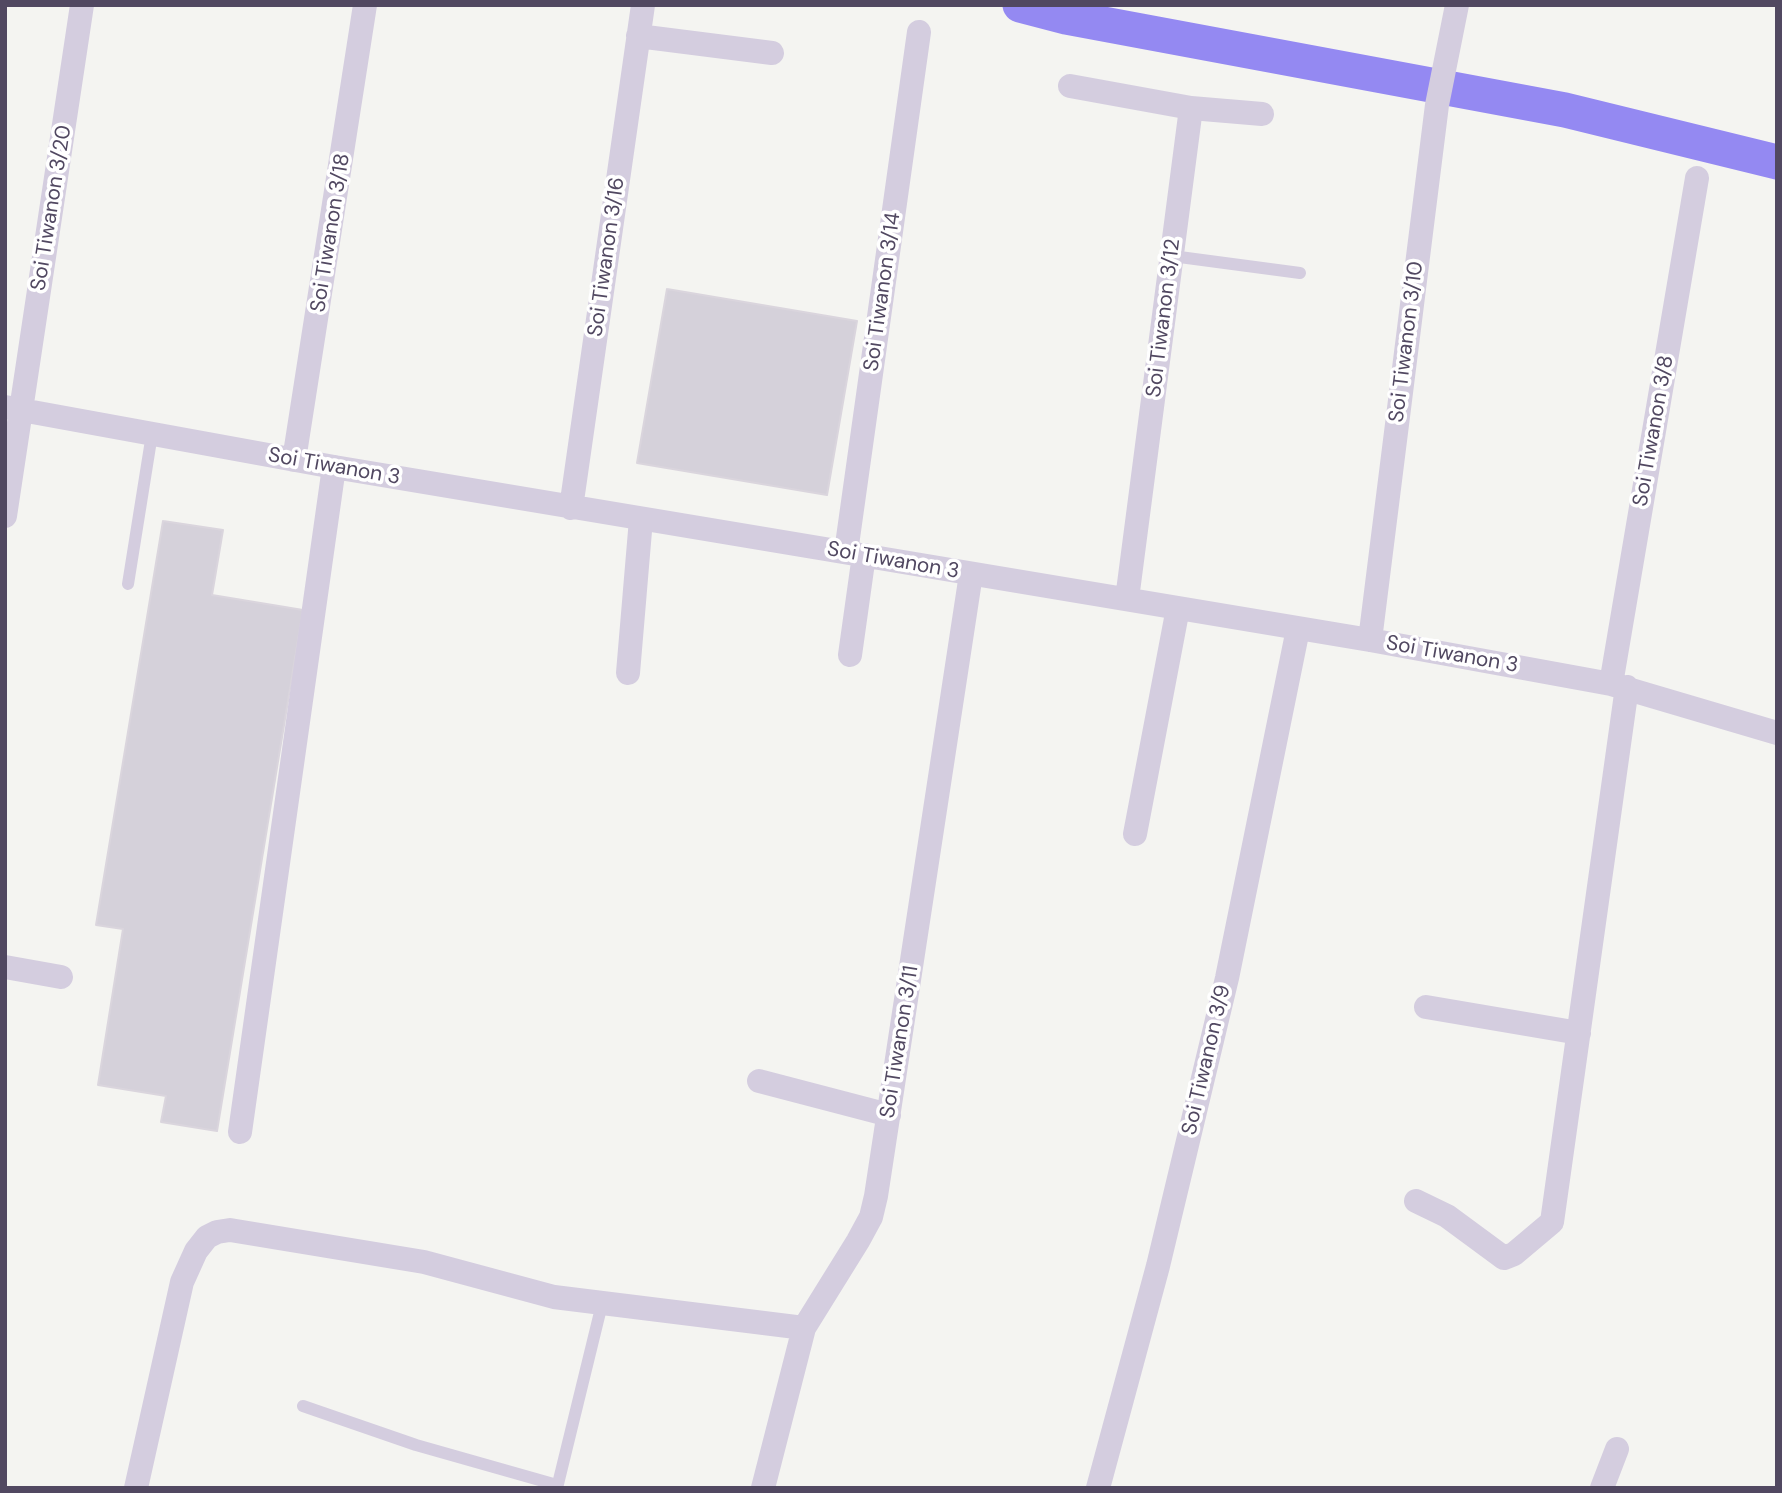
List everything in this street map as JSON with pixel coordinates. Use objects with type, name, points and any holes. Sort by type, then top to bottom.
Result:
[{"type":"street","name":"Soi Tiwanon 3/20","points":[[5,516],[13,409],[82,5]]},
{"type":"street","name":"Soi Tiwanon 3/18","points":[[294,460],[366,5]]},
{"type":"street","name":"Soi Tiwanon 3/16","points":[[571,508],[642,5]]},
{"type":"street","name":"Soi Tiwanon 3/10","points":[[1370,640],[1437,105],[1457,5]]},
{"type":"street","name":"Soi Tiwanon 3/14","points":[[850,655],[855,553],[919,32]]},
{"type":"street","points":[[638,36],[772,53]]},
{"type":"street","points":[[1070,86],[1191,108],[1262,114]]},
{"type":"street","name":"Soi Tiwanon 3/12","points":[[1127,599],[1191,108]]},
{"type":"street","name":"Soi Tiwanon 3/8","points":[[1416,1200],[1447,1216],[1504,1258],[1514,1254],[1552,1222],[1579,1033],[1619,685],[1697,178]]},
{"type":"street","name":"Soi Tiwanon 3","points":[[13,409],[571,508],[855,553],[1619,685],[1777,733]]},
{"type":"street","points":[[240,1132],[334,467]]},
{"type":"street","points":[[628,673],[641,519]]},
{"type":"street","name":"Soi Tiwanon 3/11","points":[[763,1488],[804,1328],[871,1217],[889,1115],[971,574]]},
{"type":"street","points":[[1135,834],[1178,608]]},
{"type":"street","name":"Soi Tiwanon 3/9","points":[[1098,1488],[1158,1266],[1227,978],[1298,629]]},
{"type":"street","points":[[5,967],[61,977]]},
{"type":"street","points":[[1426,1007],[1579,1033]]},
{"type":"street","points":[[759,1081],[889,1115]]},
{"type":"street","points":[[136,1488],[182,1282],[196,1251],[207,1237],[217,1232],[230,1230],[424,1262],[515,1289],[602,1304],[804,1328]]},
{"type":"street","points":[[1602,1488],[1617,1449]]},
{"type":"lane","points":[[1172,256],[1300,272]]},
{"type":"lane","points":[[128,584],[152,434]]},
{"type":"lane","points":[[303,1406],[416,1445],[557,1486],[602,1304]]},
{"type":"building","points":[[667,289],[857,321],[827,495],[637,463]]},
{"type":"building","points":[[163,521],[223,530],[212,595],[303,610],[217,1131],[161,1122],[166,1096],[98,1085],[123,929],[96,925]]},
{"type":"waterway","points":[[1020,5],[1066,17],[1565,110],[1777,162]]}]
